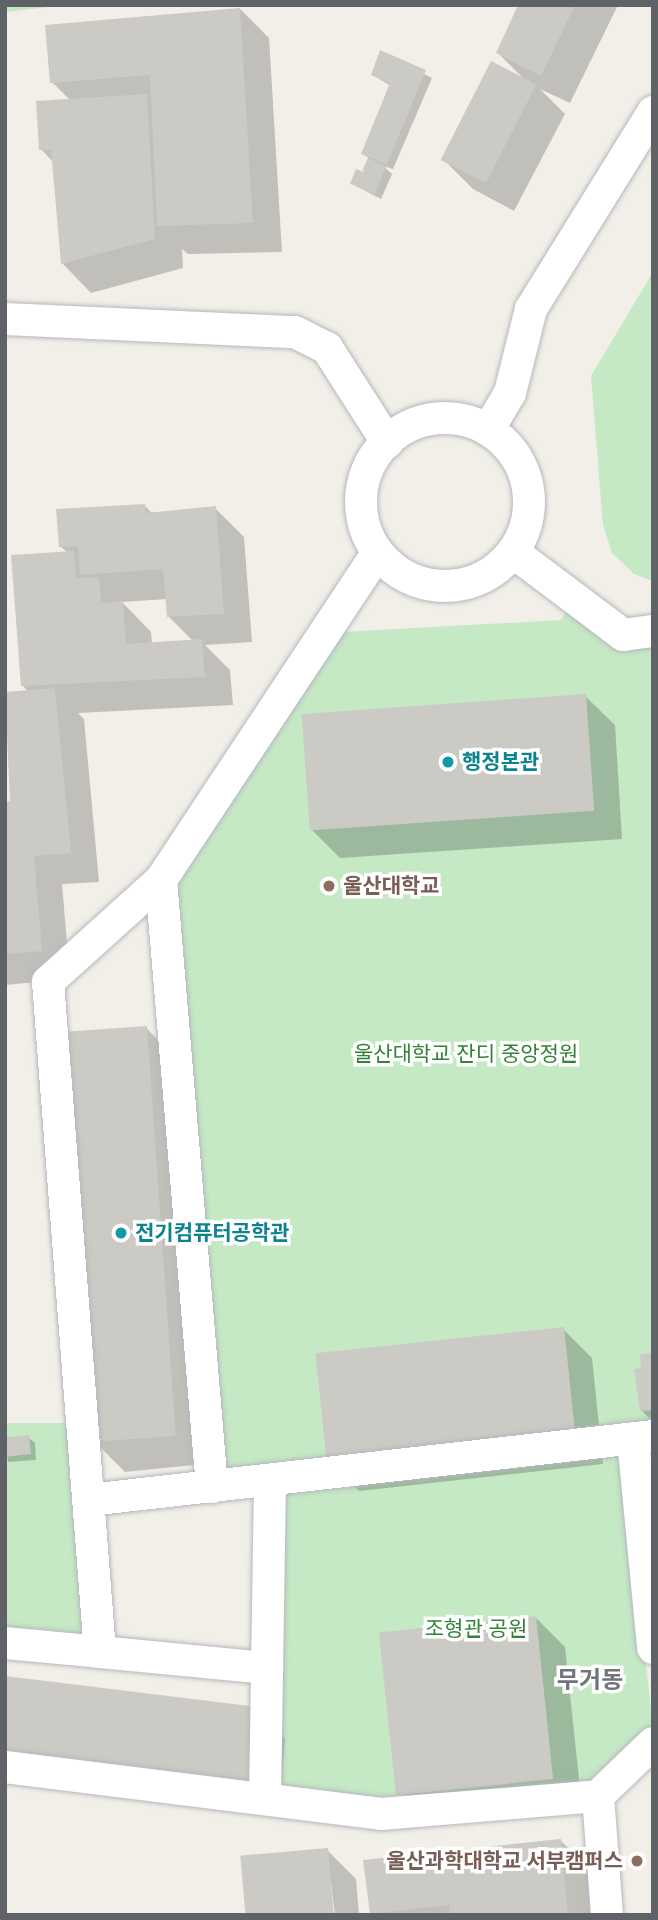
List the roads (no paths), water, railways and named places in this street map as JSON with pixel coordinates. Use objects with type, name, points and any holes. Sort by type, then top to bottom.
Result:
[{"type":"street","points":[[488,430],[510,393],[531,309],[653,112]]},
{"type":"street","points":[[5,318],[295,332],[327,348],[387,442]]},
{"type":"street","points":[[448,417],[488,430],[516,455],[527,482],[529,512],[513,552],[504,564],[479,580],[450,588],[421,584],[395,571],[377,554],[363,526],[360,499],[365,473],[387,442],[422,420],[448,417]]},
{"type":"street","points":[[513,552],[624,635],[653,631]]},
{"type":"street","points":[[100,1652],[48,982],[161,880],[377,554]]},
{"type":"street","points":[[161,880],[212,1487]]},
{"type":"street","points":[[89,1500],[643,1438],[653,1648]]},
{"type":"street","points":[[265,1799],[270,1480]]},
{"type":"street","points":[[5,1643],[267,1668]]},
{"type":"street","points":[[5,1767],[381,1814],[598,1796],[653,1743]]},
{"type":"street","points":[[598,1796],[607,1915]]},
{"type":"place","name":"행정본관","points":[[448,762]]},
{"type":"place","name":"울산대학교","points":[[329,886]]},
{"type":"place","name":"전기컴퓨터공학관","points":[[121,1233]]},
{"type":"place","name":"울산과학대학교 서부캠퍼스","points":[[637,1861]]},
{"type":"district","name":"무거동","points":[[590,1680]]},
{"type":"park label","name":"울산대학교 잔디 중앙정원","points":[[466,1054]]},
{"type":"park label","name":"조형관 공원","points":[[476,1629]]}]
